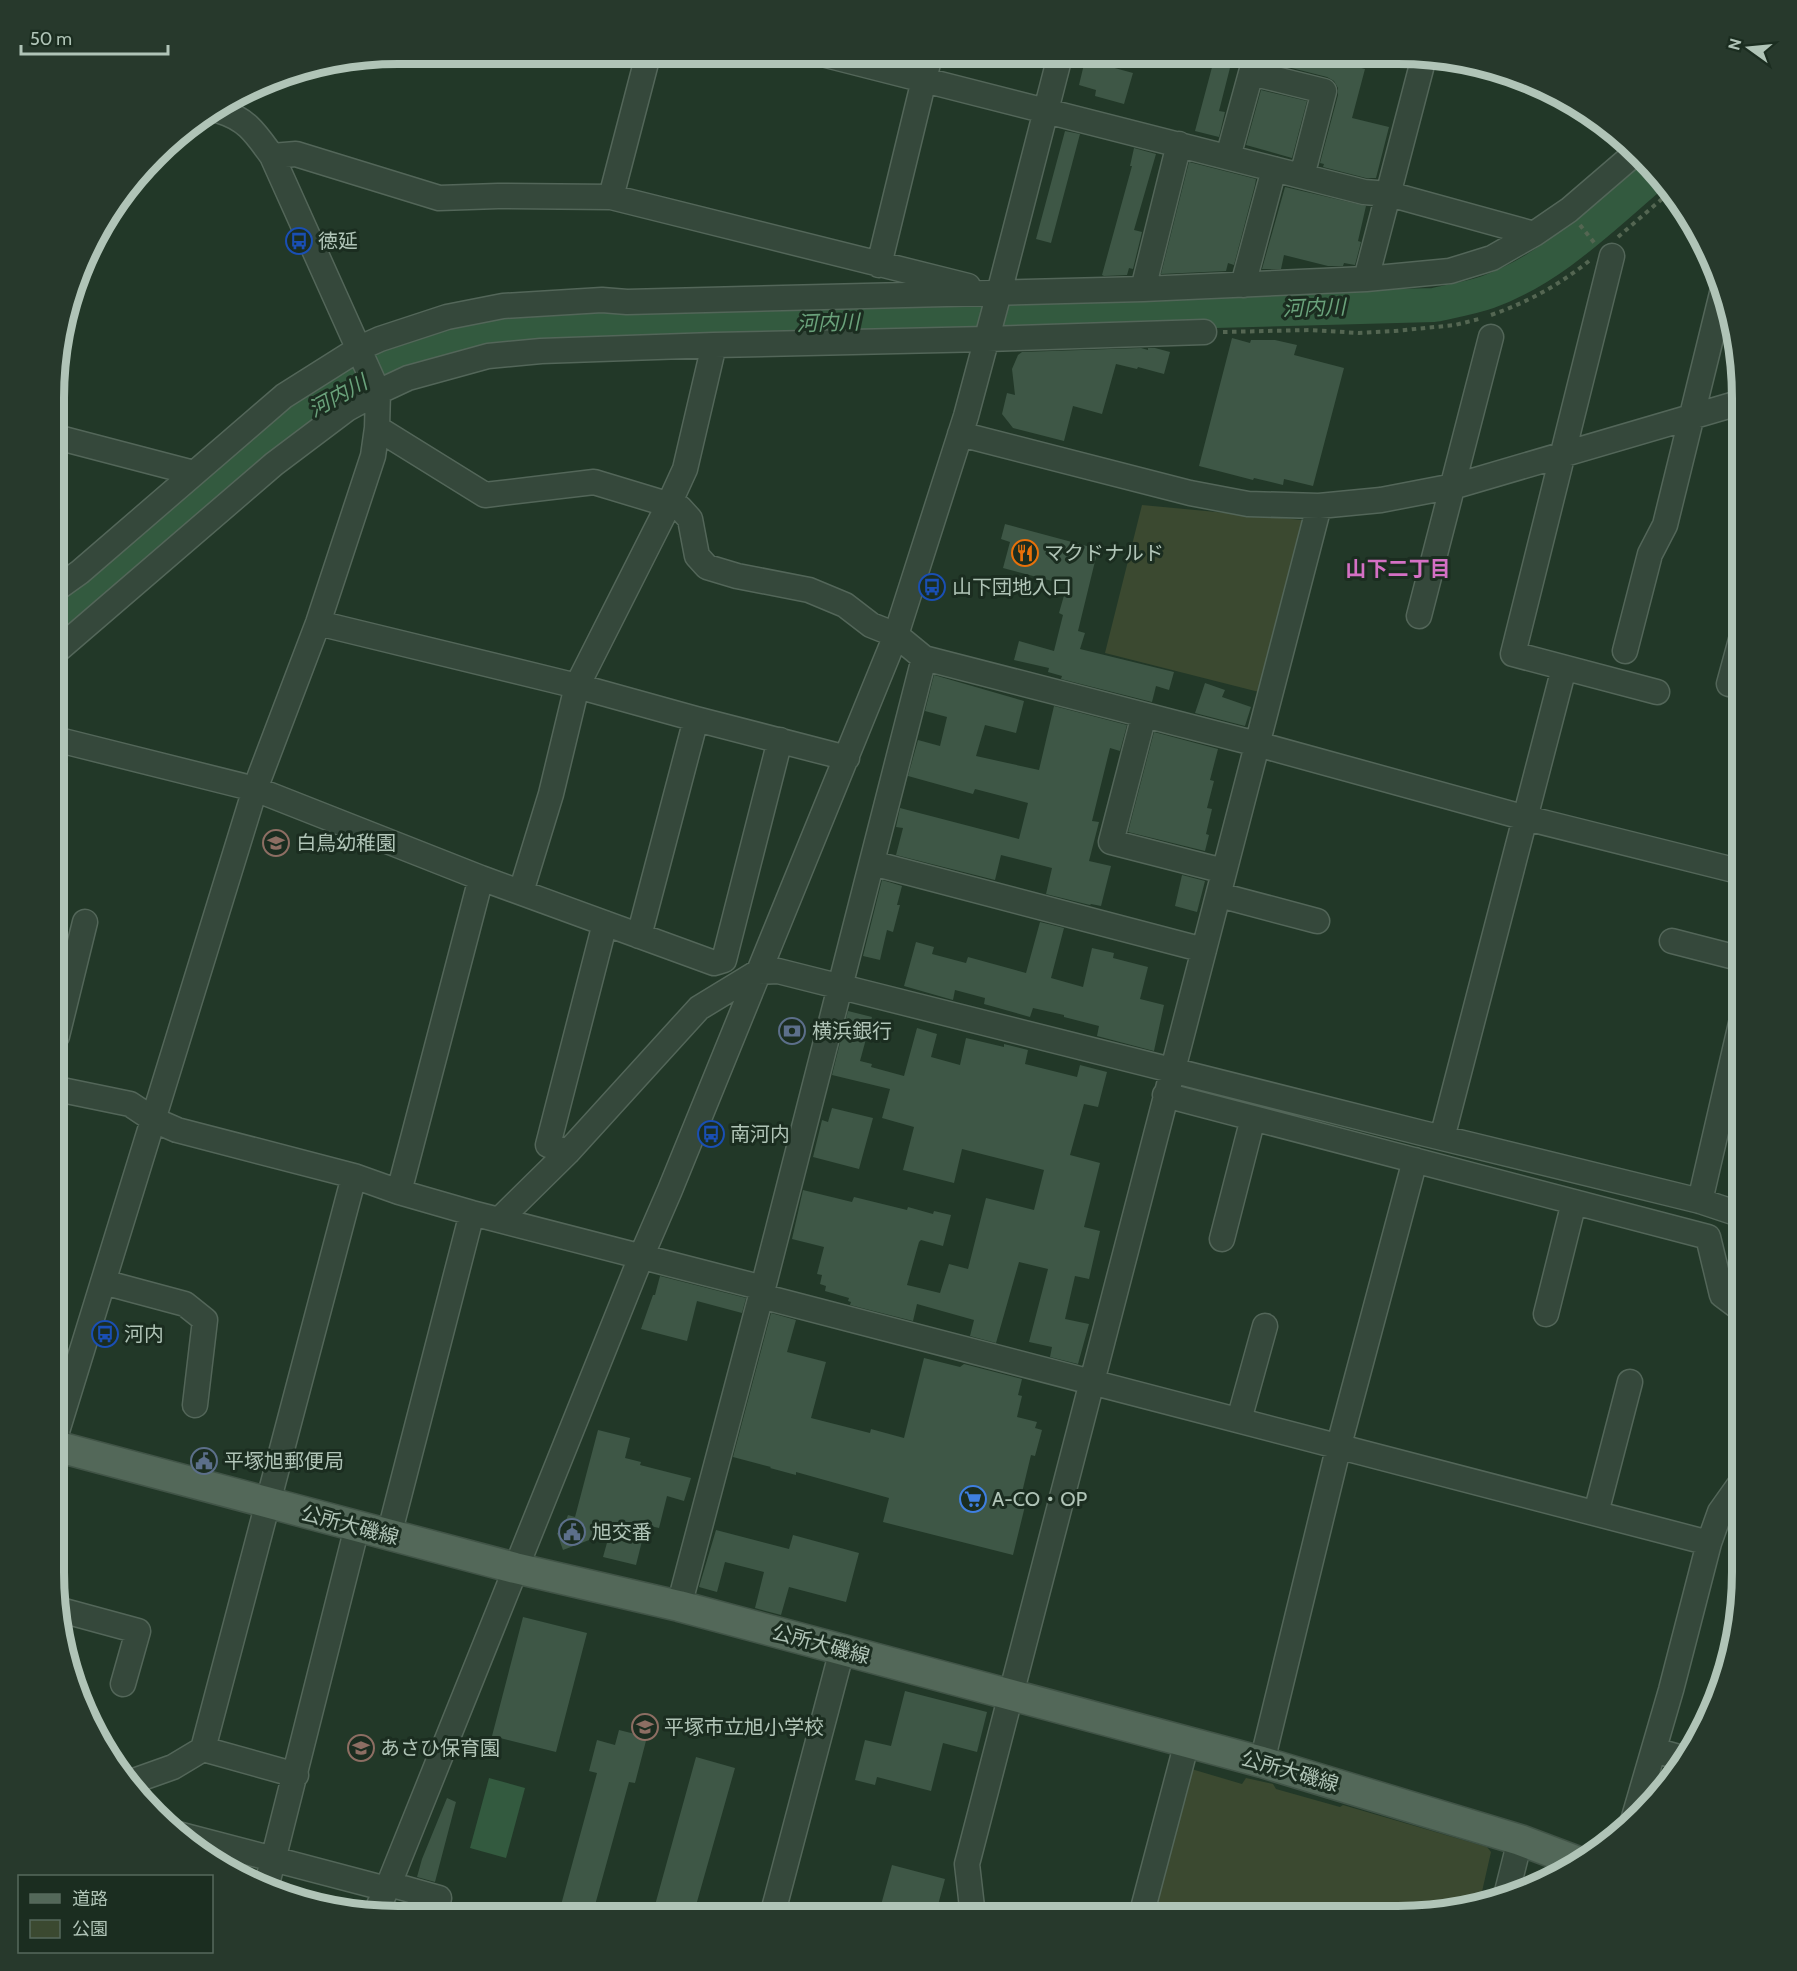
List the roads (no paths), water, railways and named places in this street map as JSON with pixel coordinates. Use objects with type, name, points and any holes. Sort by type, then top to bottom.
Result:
[{"type":"main road","name":"公所大磯線","points":[[64,1448],[515,1568],[680,1606],[1262,1762],[1520,1840],[1570,1859]]},
{"type":"street","points":[[611,197],[646,64]]},
{"type":"street","points":[[861,64],[1364,192],[1389,194],[1534,234]]},
{"type":"street","points":[[879,265],[928,64]]},
{"type":"street","points":[[379,1906],[896,635],[960,434],[999,296],[1058,64]]},
{"type":"street","points":[[1366,279],[1422,65]]},
{"type":"street","points":[[1228,157],[1251,73],[1324,91],[1302,176]]},
{"type":"street","points":[[64,1411],[255,789],[318,623],[373,456],[377,428],[377,388],[272,156],[252,129],[235,116],[225,113]]},
{"type":"street","points":[[1143,289],[1179,144]]},
{"type":"street","points":[[272,156],[296,154],[439,198],[611,197],[999,296]]},
{"type":"street","points":[[64,583],[284,396],[389,335],[447,317],[530,303],[602,300],[627,302],[999,296],[1366,279],[1450,271],[1492,258],[1534,234],[1569,210],[1630,157]]},
{"type":"street","points":[[1244,285],[1274,169]]},
{"type":"street","points":[[1603,252],[1561,455],[1513,654],[1657,692]]},
{"type":"street","points":[[1625,651],[1650,554],[1665,525],[1719,305]]},
{"type":"street","points":[[64,645],[274,464],[377,388],[488,356],[541,351],[714,345],[1204,332]]},
{"type":"street","points":[[1419,616],[1491,337]]},
{"type":"street","points":[[520,892],[551,794],[577,686],[685,469],[714,345]]},
{"type":"street","points":[[960,434],[1218,499],[1248,504],[1319,506],[1381,500],[1453,487],[1732,405]]},
{"type":"street","points":[[377,428],[485,495],[594,482],[680,508],[690,519],[697,556],[707,567],[737,576],[809,590],[845,605],[871,625],[896,635],[924,658],[1257,744],[1526,818],[1732,870]]},
{"type":"street","points":[[64,439],[194,473]]},
{"type":"street","points":[[972,1906],[967,1864],[1319,506]]},
{"type":"street","points":[[318,623],[577,686],[696,720],[847,758]]},
{"type":"street","points":[[680,1606],[924,658]]},
{"type":"street","points":[[1442,1138],[1564,668]]},
{"type":"street","points":[[1729,684],[1732,673]]},
{"type":"street","points":[[1144,715],[1111,842],[1224,871]]},
{"type":"street","points":[[639,936],[696,720]]},
{"type":"street","points":[[64,746],[255,789],[481,878],[714,963],[724,960],[780,740]]},
{"type":"street","points":[[872,863],[1204,950]]},
{"type":"street","points":[[399,1192],[481,878]]},
{"type":"street","points":[[1218,895],[1317,921]]},
{"type":"street","points":[[64,1008],[86,922]]},
{"type":"street","points":[[568,1152],[549,1145],[605,923]]},
{"type":"street","points":[[1672,941],[1732,956]]},
{"type":"street","points":[[500,1219],[568,1152],[699,1008],[758,972],[778,971],[1700,1201],[1732,1211]]},
{"type":"street","points":[[1700,1201],[1732,1062]]},
{"type":"street","points":[[64,1090],[130,1104],[154,1120],[177,1130],[354,1176],[399,1192],[472,1213],[641,1257],[1091,1381],[1709,1543]]},
{"type":"street","points":[[1166,1095],[1708,1237],[1722,1295],[1732,1302]]},
{"type":"street","points":[[1222,1239],[1253,1118]]},
{"type":"street","points":[[1262,1762],[1339,1445],[1415,1160]]},
{"type":"street","points":[[136,1780],[173,1767],[202,1749],[354,1176]]},
{"type":"street","points":[[1546,1314],[1574,1202]]},
{"type":"street","points":[[389,1535],[472,1213]]},
{"type":"street","points":[[103,1282],[185,1304],[205,1320],[195,1405]]},
{"type":"street","points":[[1239,1420],[1265,1326]]},
{"type":"street","points":[[1596,1513],[1629,1382]]},
{"type":"street","points":[[1637,1807],[1709,1543],[1720,1512],[1732,1495]]},
{"type":"street","points":[[268,1880],[357,1527]]},
{"type":"street","points":[[67,1612],[138,1631],[123,1684]]},
{"type":"street","points":[[775,1906],[842,1650]]},
{"type":"street","points":[[1144,1906],[1187,1742]]},
{"type":"street","points":[[202,1749],[296,1775]]},
{"type":"street","points":[[1654,1750],[1677,1756]]},
{"type":"street","points":[[196,1839],[439,1898],[437,1906]]},
{"type":"street","points":[[1507,1889],[1520,1840]]},
{"type":"waterway","name":"河内川","points":[[64,619],[298,418],[351,386],[403,360],[438,345],[481,333],[549,329],[1434,305],[1488,292],[1534,270],[1575,241],[1650,178]]},
{"type":"place","name":"徳延","points":[[299,241]]},
{"type":"place","name":"マクドナルド","points":[[1025,553]]},
{"type":"place","name":"山下団地入口","points":[[932,587]]},
{"type":"place","name":"白鳥幼稚園","points":[[276,843]]},
{"type":"place","name":"横浜銀行","points":[[792,1031]]},
{"type":"place","name":"南河内","points":[[711,1134]]},
{"type":"place","name":"河内","points":[[105,1334]]},
{"type":"place","name":"平塚旭郵便局","points":[[204,1461]]},
{"type":"place","name":"A-CO・OP","points":[[973,1499]]},
{"type":"place","name":"旭交番","points":[[572,1532]]},
{"type":"place","name":"平塚市立旭小学校","points":[[645,1727]]},
{"type":"place","name":"あさひ保育園","points":[[361,1748]]},
{"type":"district","name":"山下二丁目","points":[[1398,569]]}]
